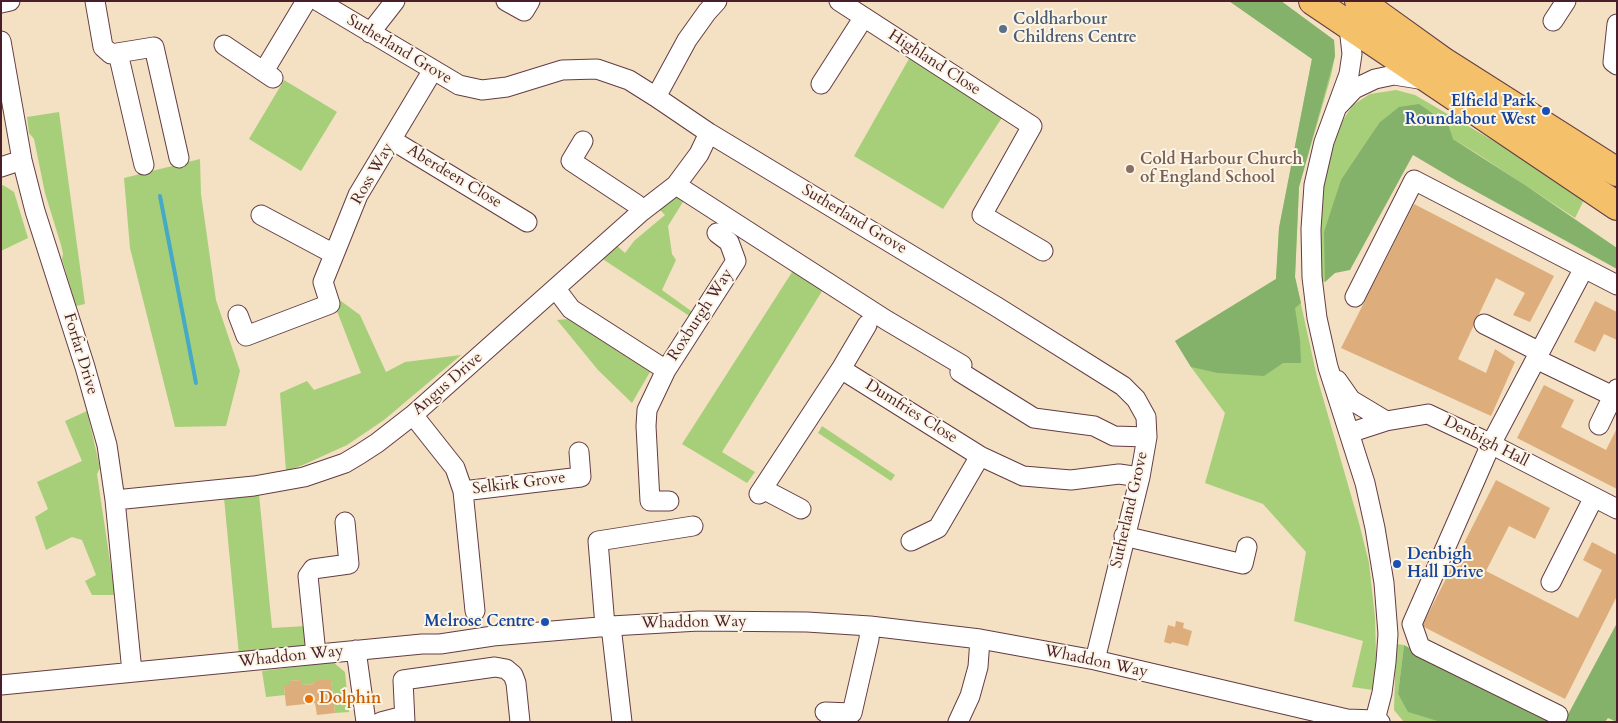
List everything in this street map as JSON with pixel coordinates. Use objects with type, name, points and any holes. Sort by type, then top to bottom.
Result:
[{"type":"highway","points":[[1313,1],[1617,206]]},
{"type":"highway","points":[[1360,1],[1444,62],[1617,172]]},
{"type":"street","points":[[1,3],[10,1]]},
{"type":"street","points":[[95,1],[103,47],[111,54],[154,46],[179,158]]},
{"type":"street","points":[[224,45],[269,74],[306,1]]},
{"type":"street","name":"Sutherland Grove","points":[[318,1],[458,85],[482,90],[507,87],[562,70],[597,69],[629,80],[656,96],[709,133],[997,307],[1123,386],[1136,399],[1146,417],[1147,437],[1140,477],[1095,660]]},
{"type":"street","points":[[370,33],[395,1]]},
{"type":"street","points":[[506,1],[524,11],[530,1]]},
{"type":"street","points":[[656,96],[688,40],[717,1]]},
{"type":"street","name":"Highland Close","points":[[839,1],[998,99],[1032,126],[982,215],[1043,251]]},
{"type":"street","points":[[1553,21],[1566,1]]},
{"type":"street","points":[[821,84],[864,17]]},
{"type":"street","points":[[1617,24],[1613,62],[1617,64]]},
{"type":"street","points":[[1349,27],[1352,54],[1349,74],[1324,142],[1314,185],[1311,229],[1313,285],[1317,318],[1328,367],[1365,483],[1384,583],[1388,634],[1386,662],[1377,721]]},
{"type":"street","name":"Forfar Drive","points":[[1,41],[22,160],[35,212],[85,367],[107,445],[115,500],[132,672]]},
{"type":"street","points":[[118,53],[144,166]]},
{"type":"street","name":"Ross Way","points":[[238,315],[246,336],[330,304],[323,282],[358,195],[433,70]]},
{"type":"street","points":[[1335,109],[1354,89],[1375,79],[1394,75],[1431,81]]},
{"type":"street","name":"Angus Drive","points":[[115,500],[254,486],[304,477],[345,463],[377,443],[413,414],[556,290],[642,212],[676,185],[699,154],[709,133]]},
{"type":"street","name":"Aberdeen Close","points":[[392,140],[522,213]]},
{"type":"street","points":[[584,141],[571,161],[636,204],[642,212]]},
{"type":"street","points":[[1,167],[22,160]]},
{"type":"street","points":[[1355,297],[1414,180],[1617,285]]},
{"type":"street","points":[[676,185],[886,320],[962,365],[960,372],[1034,418],[1094,426],[1114,436],[1147,437]]},
{"type":"street","points":[[261,215],[334,254]]},
{"type":"street","name":"Roxburgh Way","points":[[670,500],[650,501],[646,426],[647,410],[666,370],[736,261],[729,242],[717,233]]},
{"type":"street","points":[[1558,715],[1420,647],[1412,624],[1491,444],[1584,268]]},
{"type":"street","name":"Roxburgh Way","points":[[556,290],[571,309],[666,370]]},
{"type":"street","points":[[1484,324],[1538,356],[1615,393],[1599,425]]},
{"type":"street","points":[[801,509],[761,491],[867,326]]},
{"type":"street","points":[[1328,367],[1351,400],[1386,421]]},
{"type":"street","name":"Dumfries Close","points":[[841,369],[980,456],[1024,476],[1071,480],[1119,474],[1140,477]]},
{"type":"street","name":"Selkirk Grove","points":[[413,414],[455,468],[463,491],[475,611]]},
{"type":"street","name":"Denbigh Hall","points":[[1349,433],[1386,421],[1428,414],[1617,509]]},
{"type":"street","name":"Selkirk Grove","points":[[463,491],[581,477],[579,452]]},
{"type":"street","points":[[911,541],[938,528],[980,456]]},
{"type":"street","points":[[1551,582],[1594,497]]},
{"type":"street","points":[[316,654],[308,576],[313,569],[349,564],[345,522]]},
{"type":"street","points":[[622,722],[598,541],[693,526]]},
{"type":"street","points":[[1124,536],[1243,564],[1247,548]]},
{"type":"street","name":"Whaddon Way","points":[[1,685],[356,650],[440,644],[493,636],[608,626],[699,620],[807,622],[870,626],[980,639],[1095,660],[1347,719],[1377,721]]},
{"type":"street","points":[[825,712],[852,713],[869,639],[870,626]]},
{"type":"street","points":[[493,636],[495,667]]},
{"type":"street","points":[[958,722],[970,696],[978,667],[980,639]]},
{"type":"street","points":[[356,650],[366,722]]},
{"type":"street","points":[[381,722],[405,719],[403,680],[495,667],[506,669],[513,675],[516,683],[520,722]]},
{"type":"green space","points":[[1229,1],[1281,1],[1334,40],[1335,56],[1331,76],[1299,187],[1295,277],[1317,377],[1369,563],[1375,617],[1376,656],[1373,690],[1352,687],[1363,641],[1294,621],[1306,552],[1263,504],[1205,483],[1225,413],[1191,367],[1175,341],[1276,279],[1279,228],[1312,59]]},
{"type":"green space","points":[[1229,1],[1281,1],[1334,40],[1335,56],[1299,187],[1295,277],[1301,303],[1295,308],[1300,340],[1301,363],[1283,363],[1264,376],[1218,373],[1191,367],[1175,341],[1276,279],[1279,228],[1312,59]]},
{"type":"green space","points":[[910,57],[1003,116],[943,209],[854,156]]},
{"type":"green space","points":[[284,80],[337,112],[301,171],[249,139]]},
{"type":"green space","points":[[1396,90],[1415,95],[1540,168],[1584,200],[1575,218],[1453,139],[1379,123],[1363,148],[1325,268],[1325,282],[1322,281],[1319,221],[1325,178],[1339,126],[1353,105],[1370,94]]},
{"type":"green space","points":[[1419,104],[1448,124],[1453,139],[1525,185],[1617,248],[1617,269],[1413,155],[1350,270],[1335,273],[1325,282],[1324,232],[1341,180],[1379,123],[1399,107]]},
{"type":"green space","points":[[59,112],[85,304],[76,306],[62,259],[61,245],[45,193],[34,139],[29,133],[27,117]]},
{"type":"green space","points":[[200,159],[201,194],[216,300],[240,371],[226,426],[175,427],[130,248],[124,178]]},
{"type":"green space","points":[[3,185],[14,192],[28,238],[1,251],[1,186]]},
{"type":"green space","points":[[677,191],[686,197],[668,226],[672,254],[676,260],[662,290],[694,313],[691,317],[601,258],[616,245],[625,253],[634,241],[665,215],[658,208]]},
{"type":"green space","points":[[794,269],[824,288],[722,452],[755,472],[747,483],[682,444]]},
{"type":"green space","points":[[330,293],[360,315],[386,372],[405,362],[461,355],[384,420],[347,445],[286,471],[280,393],[307,381],[314,390],[361,373]]},
{"type":"green space","points":[[568,319],[650,372],[632,403],[598,370],[557,320]]},
{"type":"green space","points":[[87,411],[100,468],[97,474],[115,595],[92,595],[85,581],[96,575],[82,540],[72,537],[46,550],[35,517],[48,509],[37,482],[82,461],[65,421]]},
{"type":"green space","points":[[822,426],[895,475],[891,481],[818,433]]},
{"type":"green space","points":[[259,494],[272,628],[306,626],[309,649],[239,655],[224,498]]},
{"type":"green space","points":[[1617,623],[1617,722],[1608,718],[1605,722],[1564,722]]},
{"type":"green space","points":[[1396,644],[1404,645],[1398,694],[1409,712],[1440,722],[1404,722],[1394,710]]},
{"type":"green space","points":[[1404,645],[1446,668],[1557,722],[1440,722],[1408,712],[1398,694]]},
{"type":"green space","points":[[333,662],[345,672],[349,712],[335,713],[331,680],[302,685],[302,680],[289,681],[289,686],[284,687],[285,695],[266,697],[262,671]]},
{"type":"building","points":[[1414,204],[1554,276],[1530,322],[1513,315],[1525,293],[1496,278],[1458,359],[1486,373],[1495,349],[1515,362],[1491,416],[1341,348]]},
{"type":"building","points":[[1595,301],[1617,312],[1617,340],[1604,334],[1595,352],[1574,342]]},
{"type":"building","points":[[1544,385],[1574,400],[1561,427],[1606,450],[1617,428],[1617,489],[1517,438]]},
{"type":"building","points":[[1496,480],[1550,508],[1535,539],[1509,526],[1486,571],[1578,618],[1602,570],[1583,560],[1592,542],[1617,555],[1617,596],[1565,699],[1422,626]]},
{"type":"building","points":[[1176,621],[1184,623],[1183,628],[1192,631],[1188,646],[1164,642],[1168,625],[1175,627]]},
{"type":"building","name":"Dolphin","points":[[331,679],[335,713],[317,715],[315,703],[286,706],[284,686],[289,686],[289,681],[302,680],[302,685],[314,684],[313,681]]},
{"type":"waterway","points":[[160,196],[196,383]]},
{"type":"place","name":"Coldharbour Childrens Centre","points":[[1003,29]]},
{"type":"place","name":"Elfield Park Roundabout West","points":[[1546,111]]},
{"type":"place","name":"Cold Harbour Church of England School","points":[[1130,169]]},
{"type":"place","name":"Denbigh Hall Drive","points":[[1397,564]]},
{"type":"place","name":"Melrose Centre","points":[[545,622]]},
{"type":"place","name":"Dolphin","points":[[309,699]]}]
